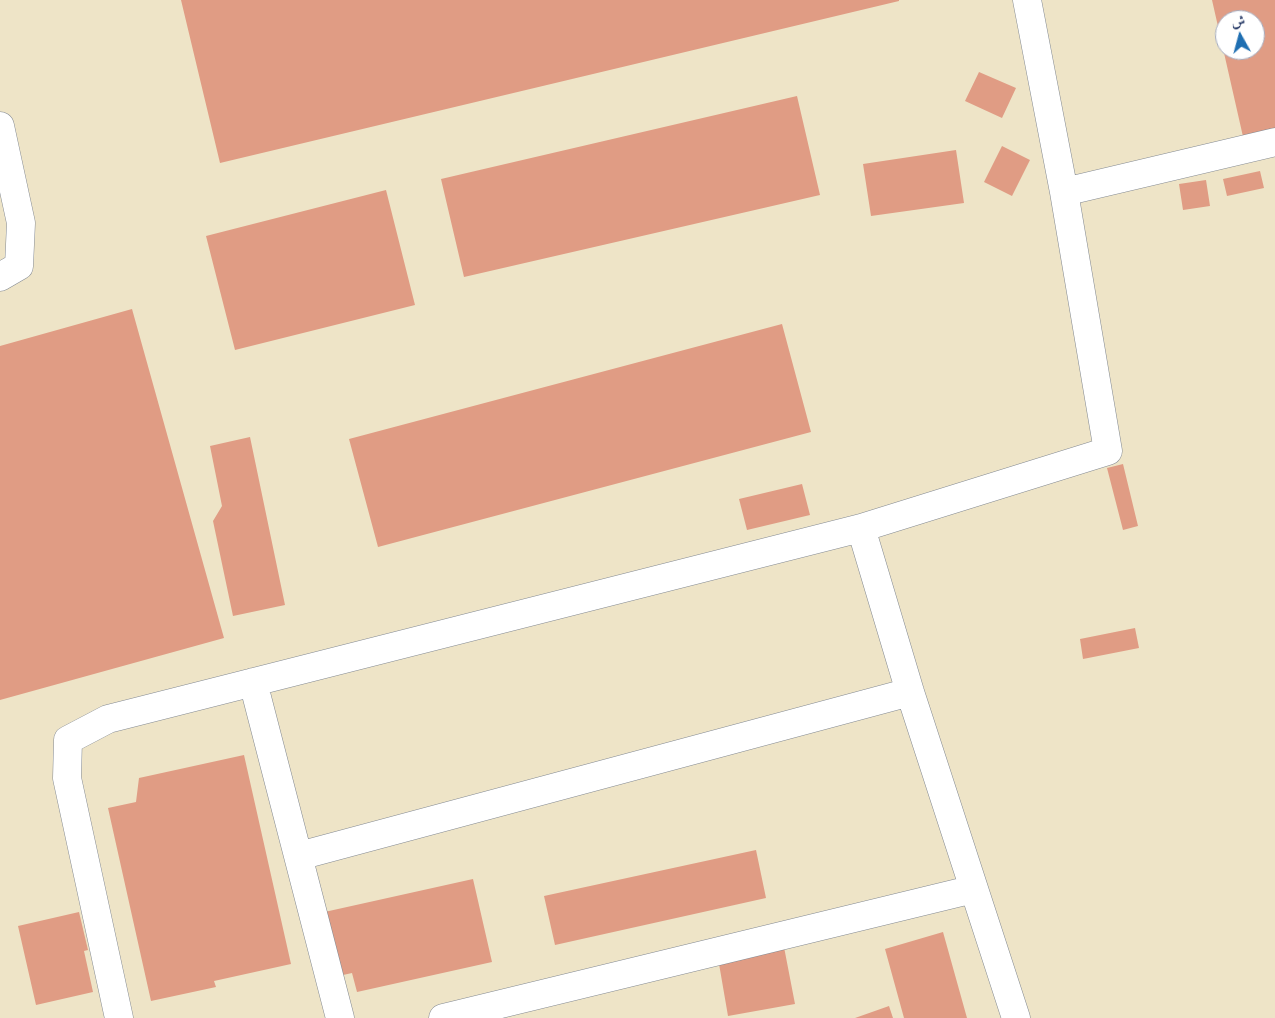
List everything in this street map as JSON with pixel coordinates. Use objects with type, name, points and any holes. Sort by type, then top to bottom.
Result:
[{"type":"street","points":[[119,1018],[68,778],[68,740],[108,719],[861,528],[1108,451],[1064,192],[1029,9]]},
{"type":"street","points":[[0,126],[21,223],[19,266],[0,277]]},
{"type":"street","points":[[1064,192],[1275,142]]},
{"type":"street","points":[[861,528],[910,692],[1016,1018]]},
{"type":"street","points":[[253,682],[340,1018]]},
{"type":"street","points":[[299,856],[910,692]]},
{"type":"street","points":[[443,1018],[974,889]]},
{"type":"building","points":[[181,0],[899,0],[899,1],[220,163]]},
{"type":"building","points":[[1212,0],[1275,0],[1275,134],[1244,141],[1226,60],[1265,60],[1265,10],[1215,10],[1215,13]]},
{"type":"building","points":[[979,72],[1016,88],[1002,118],[965,101]]},
{"type":"building","points":[[797,96],[820,195],[464,277],[441,179]]},
{"type":"building","points":[[1002,146],[1030,160],[1012,196],[984,182]]},
{"type":"building","points":[[956,150],[964,203],[871,216],[863,164]]},
{"type":"building","points":[[1260,171],[1264,188],[1227,196],[1223,179]]},
{"type":"building","points":[[1206,180],[1210,206],[1183,210],[1179,184]]},
{"type":"building","points":[[386,190],[415,305],[235,350],[206,236]]},
{"type":"building","points":[[132,309],[224,638],[0,700],[0,346]]},
{"type":"building","points":[[782,324],[811,432],[378,547],[349,439]]},
{"type":"building","points":[[250,437],[285,605],[233,616],[213,521],[222,506],[210,446]]},
{"type":"building","points":[[1123,464],[1138,526],[1123,530],[1107,468]]},
{"type":"building","points":[[802,484],[810,515],[747,530],[739,499]]},
{"type":"building","points":[[1135,628],[1139,648],[1083,659],[1080,639]]},
{"type":"building","points":[[244,755],[291,964],[214,981],[216,987],[151,1001],[108,808],[136,802],[139,778]]},
{"type":"building","points":[[756,850],[766,898],[555,945],[544,896]]},
{"type":"building","points":[[473,879],[492,962],[357,992],[352,973],[334,977],[320,913]]},
{"type":"building","points":[[79,912],[88,950],[84,951],[93,992],[36,1005],[18,926]]},
{"type":"building","points":[[943,932],[967,1018],[904,1018],[885,949]]},
{"type":"building","points":[[784,947],[795,1004],[728,1016],[718,958]]},
{"type":"building","points":[[889,1006],[893,1018],[855,1018]]}]
